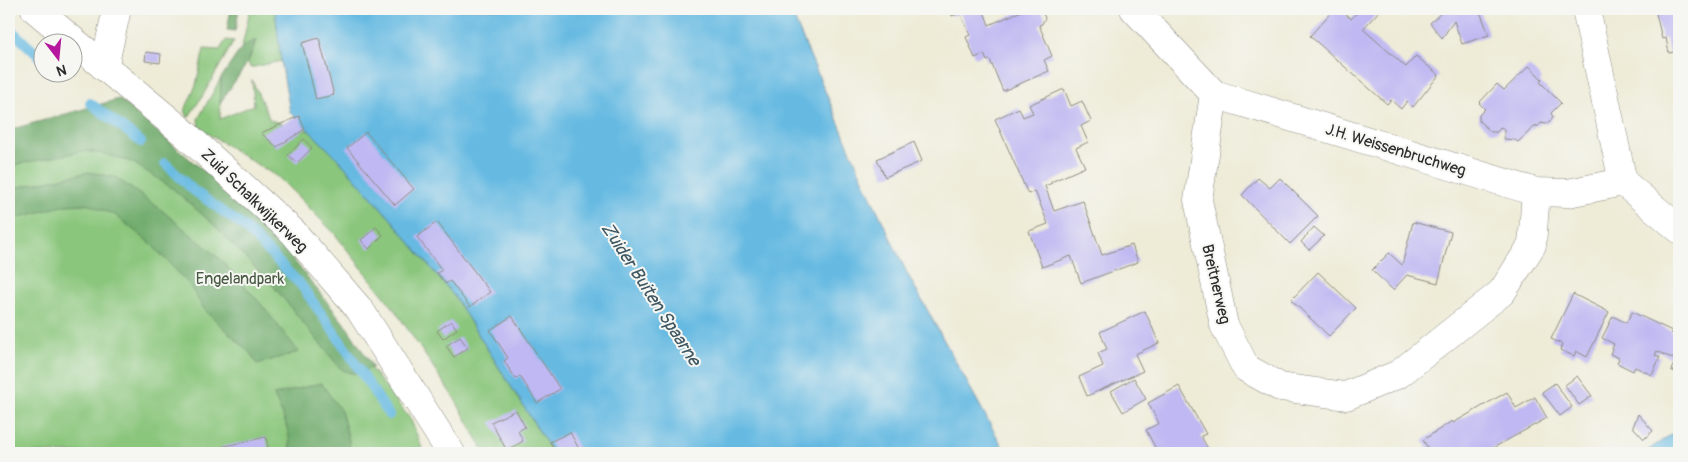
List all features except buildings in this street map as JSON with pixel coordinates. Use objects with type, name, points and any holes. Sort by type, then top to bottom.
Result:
[{"type":"street","name":"Zuid Schalkwijkerweg","points":[[35,9],[183,132],[293,232],[360,310],[450,453]]},
{"type":"street","points":[[104,67],[117,9]]},
{"type":"street","name":"J.H. Weissenbruchweg","points":[[1134,9],[1214,94],[1536,192],[1568,192],[1623,182]]},
{"type":"street","points":[[1586,9],[1623,182],[1679,230]]},
{"type":"street","name":"Breitnerweg","points":[[1214,94],[1198,200],[1224,325],[1246,368],[1280,387],[1346,396],[1399,374],[1502,292],[1532,245],[1536,192]]},
{"type":"green space","points":[[231,9],[239,9],[235,31],[227,30]]},
{"type":"green space","points":[[250,9],[275,9],[281,61],[250,68],[248,62],[256,41],[242,47]]},
{"type":"green space","points":[[226,40],[234,41],[188,118],[185,110],[196,85],[204,49],[220,50]]},
{"type":"green space","points":[[256,40],[248,62],[220,103],[221,78],[242,47]]},
{"type":"green space","points":[[221,78],[220,119],[254,105],[252,80],[270,120],[310,131],[338,159],[391,219],[454,296],[553,453],[485,453],[456,401],[392,306],[334,233],[279,178],[199,128],[198,119]]},
{"type":"green space","points":[[119,99],[225,189],[284,248],[347,327],[373,367],[356,373],[340,368],[275,288],[213,224],[172,188],[132,162],[105,154],[83,151],[9,166],[9,130]]},
{"type":"green space","name":"Engelandpark","points":[[115,110],[280,252],[411,420],[424,453],[9,453],[9,139]]},
{"type":"green space","points":[[89,172],[115,177],[159,208],[219,258],[260,303],[299,352],[257,364],[250,353],[204,309],[188,283],[151,244],[115,215],[87,204],[66,205],[9,220],[9,189]]},
{"type":"green space","points":[[321,383],[341,411],[351,453],[289,453],[288,431],[274,395]]},
{"type":"water","name":"Zuider Buiten Spaarne","points":[[275,9],[790,9],[864,182],[908,275],[1006,453],[553,453],[454,296],[391,219],[338,159],[290,112],[281,61]]},
{"type":"water","points":[[1679,429],[1679,453],[1644,453]]},
{"type":"waterway","points":[[9,28],[32,50]]},
{"type":"waterway","points":[[90,103],[141,142]]},
{"type":"waterway","points":[[165,163],[193,190],[243,226],[301,285],[389,415]]}]
